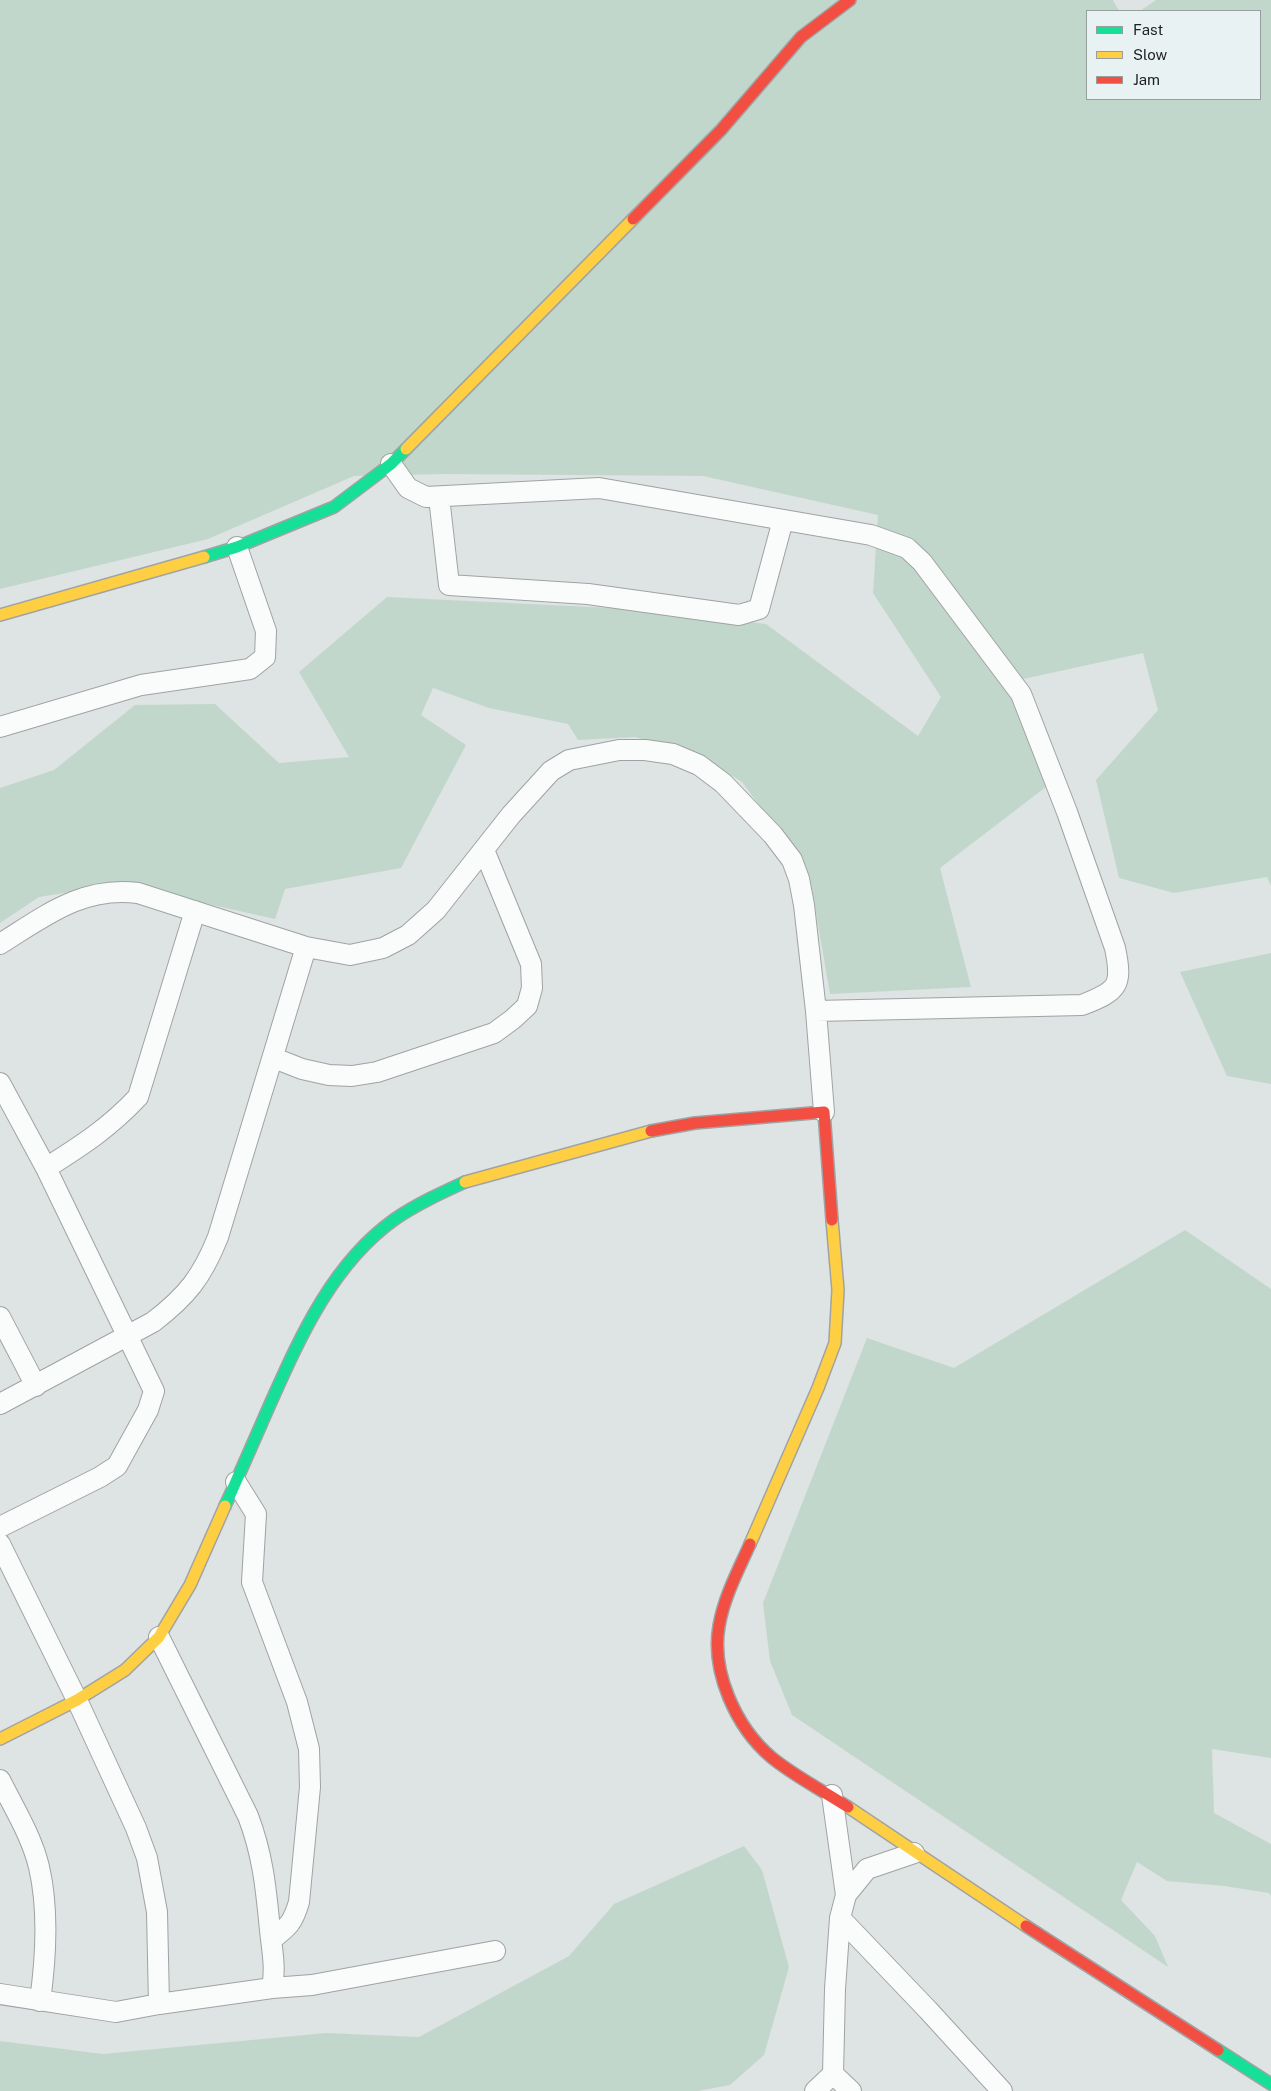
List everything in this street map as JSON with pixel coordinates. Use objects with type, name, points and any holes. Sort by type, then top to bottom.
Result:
[{"type":"street","points":[[0,615],[110,585],[237,547],[334,507],[391,464],[721,130],[801,37],[850,0]]},
{"type":"street","points":[[391,464],[408,488],[426,497],[599,488],[872,535],[907,548],[922,562],[966,624],[1003,668],[1021,694],[1037,732],[1116,948],[1120,972],[1115,988],[1098,998],[1082,1004],[816,1011]]},
{"type":"street","points":[[439,497],[449,585],[588,594],[739,615],[759,609],[783,520]]},
{"type":"street","points":[[0,727],[142,685],[250,669],[265,657],[266,631],[237,547]]},
{"type":"street","points":[[0,944],[72,901],[95,894],[119,891],[138,893],[306,947],[350,956],[383,948],[408,935],[436,910],[531,792],[551,771],[569,760],[619,750],[645,750],[673,754],[699,765],[723,783],[772,835],[792,860],[799,880],[804,905],[816,1011],[838,1290],[835,1343],[818,1388],[725,1600],[718,1632],[719,1667],[731,1702],[749,1733],[776,1762],[832,1795],[914,1853],[1271,2084]]},
{"type":"street","points":[[274,1058],[302,1069],[329,1075],[352,1076],[377,1072],[494,1033],[527,1006],[532,988],[531,964],[484,850]]},
{"type":"street","points":[[46,1168],[98,1135],[138,1097],[195,911]]},
{"type":"street","points":[[0,1404],[153,1322],[192,1287],[207,1264],[218,1237],[274,1058],[306,947]]},
{"type":"street","points":[[0,1083],[46,1168],[154,1391],[148,1410],[117,1466],[100,1477],[0,1527]]},
{"type":"street","points":[[0,1738],[78,1700],[126,1670],[159,1637],[190,1585],[293,1353],[330,1286],[361,1250],[394,1220],[426,1200],[465,1182],[642,1132],[695,1122],[824,1112]]},
{"type":"street","points":[[0,1317],[36,1386]]},
{"type":"street","points":[[236,1482],[256,1514],[252,1582],[296,1702],[308,1749],[310,1787],[299,1902],[294,1919],[287,1928],[271,1940]]},
{"type":"street","points":[[0,1544],[78,1700],[136,1828],[147,1858],[157,1912],[159,2004]]},
{"type":"street","points":[[159,1637],[252,1826],[259,1844],[265,1879],[275,1971],[272,1988]]},
{"type":"street","points":[[0,1780],[29,1840],[39,1867],[45,1922],[44,1978],[40,2001]]},
{"type":"street","points":[[815,2091],[833,2074],[834,2007],[840,1918],[846,1895],[832,1795]]},
{"type":"street","points":[[846,1895],[867,1868],[914,1853]]},
{"type":"street","points":[[840,1918],[1002,2091]]},
{"type":"street","points":[[0,1994],[116,2012],[272,1988],[321,1983],[495,1951]]},
{"type":"street","points":[[833,2074],[851,2091]]},
{"type":"green space","points":[[0,0],[1113,0],[1118,10],[1086,10],[1086,100],[1261,100],[1261,10],[1141,10],[1156,0],[1271,0],[1271,886],[1267,877],[1174,893],[1119,878],[1096,780],[1158,710],[1143,653],[1014,681],[1055,780],[940,868],[971,987],[830,994],[812,890],[796,855],[742,782],[695,753],[635,737],[578,740],[568,724],[489,708],[433,688],[421,715],[466,745],[401,868],[285,889],[275,919],[119,884],[39,897],[0,923],[0,788],[54,770],[135,705],[215,704],[279,763],[349,757],[299,672],[387,597],[653,610],[766,624],[918,736],[941,697],[873,593],[878,515],[703,476],[445,474],[354,476],[208,539],[0,589]]},
{"type":"green space","points":[[1271,953],[1271,1084],[1227,1076],[1180,972]]},
{"type":"green space","points":[[1185,1230],[1271,1289],[1271,1758],[1212,1749],[1214,1813],[1271,1844],[1271,1896],[1269,1893],[1224,1886],[1167,1881],[1137,1862],[1121,1900],[1155,1936],[1168,1967],[792,1715],[770,1661],[763,1603],[867,1338],[954,1368]]},
{"type":"green space","points":[[744,1846],[762,1870],[789,1967],[764,2055],[730,2085],[698,2091],[0,2091],[0,2041],[103,2054],[326,2033],[419,2037],[569,1956],[614,1904]]},
{"type":"traffic: fast","points":[[204,557],[237,547],[334,507],[391,464],[406,449]]},
{"type":"traffic: fast","points":[[225,1506],[294,1351],[336,1279],[373,1237],[395,1219],[420,1204],[465,1182]]},
{"type":"traffic: fast","points":[[1218,2050],[1271,2084]]},
{"type":"traffic: slow","points":[[406,449],[633,219]]},
{"type":"traffic: slow","points":[[0,615],[204,557]]},
{"type":"traffic: slow","points":[[465,1182],[651,1131]]},
{"type":"traffic: slow","points":[[750,1544],[818,1388],[835,1343],[838,1290],[832,1220]]},
{"type":"traffic: slow","points":[[0,1739],[77,1700],[125,1670],[159,1637],[190,1585],[225,1506]]},
{"type":"traffic: slow","points":[[848,1807],[1026,1926]]},
{"type":"traffic: jam","points":[[633,219],[721,130],[801,37],[850,0]]},
{"type":"traffic: jam","points":[[651,1131],[695,1123],[824,1112],[832,1220]]},
{"type":"traffic: jam","points":[[750,1544],[728,1594],[719,1626],[719,1662],[729,1697],[737,1714],[758,1745],[780,1764],[848,1807]]},
{"type":"traffic: jam","points":[[1026,1926],[1218,2050]]}]
